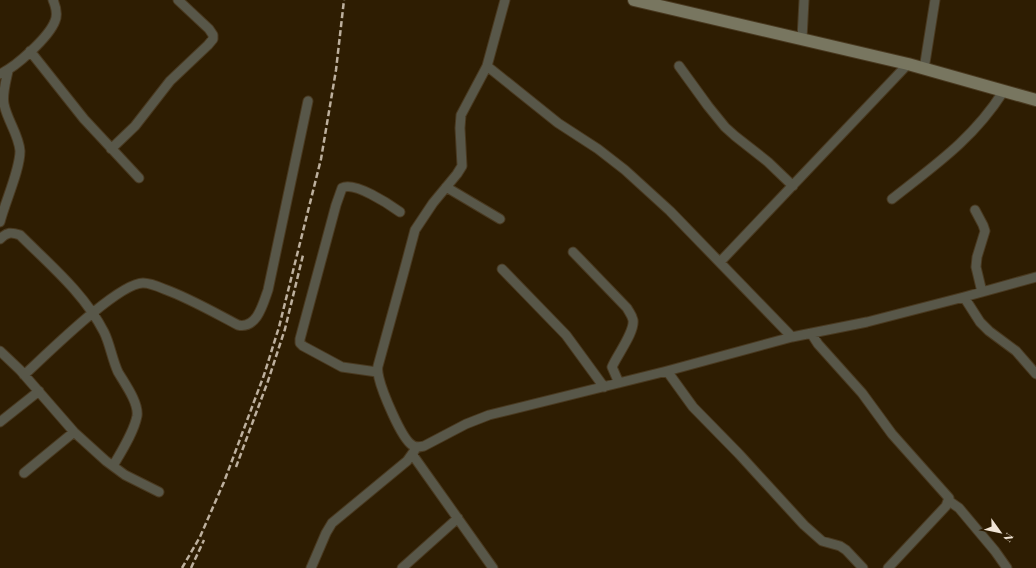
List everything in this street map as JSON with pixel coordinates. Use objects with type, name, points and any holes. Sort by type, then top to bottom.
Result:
[{"type":"street","points":[[0,222],[18,165],[20,152],[19,144],[4,106],[4,72],[30,51],[48,33],[56,20],[56,9],[53,0]]},
{"type":"street","points":[[111,149],[135,126],[170,80],[213,39],[213,35],[209,29],[178,0]]},
{"type":"street","points":[[493,568],[458,518],[398,426],[377,372],[379,359],[415,230],[433,203],[462,166],[460,128],[462,115],[487,66],[505,0]]},
{"type":"street","points":[[634,0],[908,64],[1003,92],[1036,100]]},
{"type":"street","points":[[802,39],[804,0]]},
{"type":"street","points":[[924,69],[935,0]]},
{"type":"street","points":[[30,51],[84,119],[139,178]]},
{"type":"street","points":[[720,262],[908,64]]},
{"type":"street","points":[[487,66],[558,123],[598,149],[625,170],[670,210],[792,337]]},
{"type":"street","points":[[679,66],[708,106],[726,127],[768,162],[793,186]]},
{"type":"street","points":[[892,199],[968,138],[991,111],[1003,92]]},
{"type":"street","points":[[24,375],[113,296],[133,285],[143,283],[152,284],[184,296],[243,326],[249,324],[257,317],[262,309],[268,290],[308,101]]},
{"type":"street","points":[[377,372],[342,367],[303,346],[300,343],[300,339],[336,205],[342,188],[345,186],[350,187],[372,195],[400,212]]},
{"type":"street","points":[[446,187],[500,219]]},
{"type":"street","points":[[975,210],[983,224],[985,231],[977,258],[976,267],[982,292]]},
{"type":"street","points":[[0,238],[13,232],[20,235],[68,282],[79,295],[103,330],[112,358],[128,388],[137,410],[135,423],[113,466]]},
{"type":"street","points":[[573,252],[627,308],[632,317],[633,322],[631,330],[612,367],[619,383]]},
{"type":"street","points":[[502,269],[566,335],[604,387]]},
{"type":"street","points":[[313,567],[326,533],[332,523],[407,461],[415,451],[466,424],[488,415],[667,371],[792,337],[867,322],[964,297],[1036,276]]},
{"type":"street","points":[[964,297],[980,322],[989,331],[1016,351],[1036,374]]},
{"type":"street","points":[[811,333],[818,344],[862,393],[892,434],[948,497],[949,501],[959,508],[992,546],[1007,568]]},
{"type":"street","points":[[0,350],[39,391],[74,432],[125,475],[159,492]]},
{"type":"street","points":[[667,371],[693,407],[739,454],[804,525],[822,541],[840,546],[846,550],[863,568]]},
{"type":"street","points":[[0,422],[39,391]]},
{"type":"street","points":[[24,473],[74,432]]},
{"type":"street","points":[[888,568],[949,501]]},
{"type":"street","points":[[402,568],[458,518]]},
{"type":"railway","points":[[182,568],[200,537],[224,482],[264,375],[279,327],[321,159],[336,70],[344,0]]},
{"type":"railway","points":[[236,467],[268,381],[285,329],[303,255]]},
{"type":"railway","points":[[191,568],[204,540]]}]
